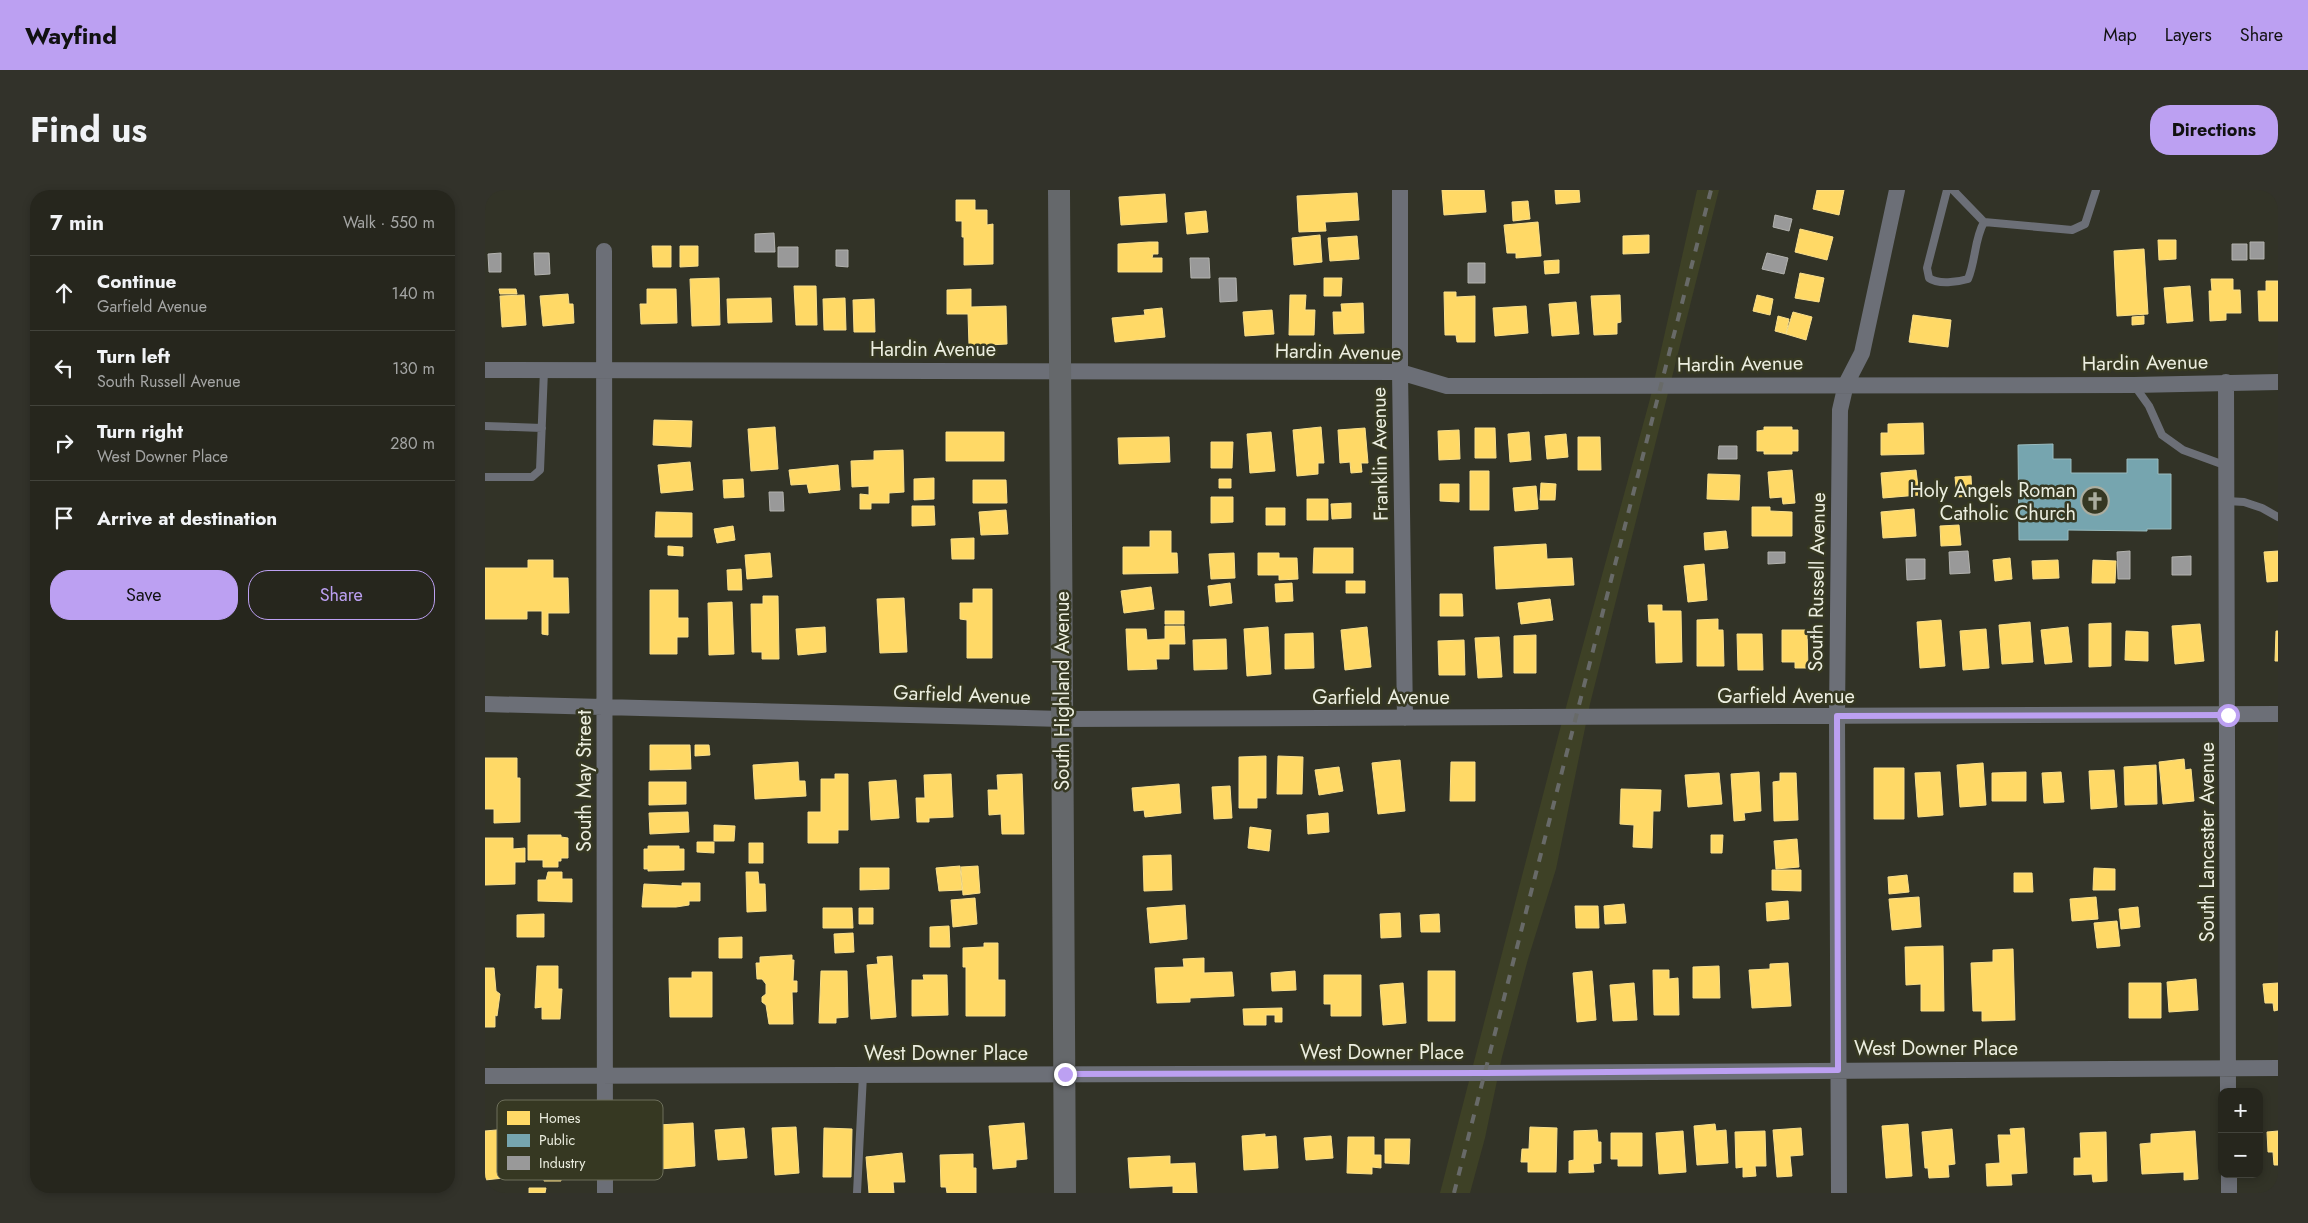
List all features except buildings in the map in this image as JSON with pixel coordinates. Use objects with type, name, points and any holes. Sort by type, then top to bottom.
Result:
[{"type":"street","name":"South Highland Avenue","points":[[1059,190],[1065,1193]]},
{"type":"street","name":"Franklin Avenue","points":[[1400,190],[1400,372],[1405,718]]},
{"type":"street","name":"South Russell Avenue","points":[[1839,1193],[1837,716],[1841,410],[1846,384],[1862,353],[1897,190]]},
{"type":"street","name":"South May Street","points":[[605,250],[606,1100]]},
{"type":"street","name":"Hardin Avenue","points":[[485,370],[1400,372],[1447,386],[2134,385],[2278,382]]},
{"type":"street","name":"South Lancaster Avenue","points":[[2226,382],[2228,1088]]},
{"type":"street","name":"Garfield Avenue","points":[[485,704],[1062,719],[2278,714]]},
{"type":"street","name":"West Downer Place","points":[[485,1076],[2278,1068]]},
{"type":"street","points":[[2229,1178],[2229,1193]]},
{"type":"street","name":"South May Street","points":[[605,1180],[605,1193]]},
{"type":"lane","points":[[1947,190],[1927,268],[1929,278],[1933,281],[1968,279],[1973,268],[1977,235],[1984,222]]},
{"type":"lane","points":[[1953,190],[1984,222],[2072,230],[2085,224],[2096,190]]},
{"type":"lane","points":[[485,477],[532,477],[540,470],[544,370]]},
{"type":"lane","points":[[2134,385],[2149,406],[2162,435],[2183,450],[2227,466]]},
{"type":"lane","points":[[485,426],[542,428]]},
{"type":"lane","points":[[2227,501],[2244,502],[2262,508],[2278,517]]},
{"type":"lane","points":[[857,1193],[863,1075]]},
{"type":"shaded area","points":[[1697,190],[1719,190],[1590,704],[1556,869],[1528,959],[1502,1057],[1485,1138],[1470,1193],[1440,1193],[1559,733],[1650,399]]},
{"type":"railway","points":[[1454,1193],[1711,190]]},
{"type":"place","name":"Holy Angels Roman Catholic Church","points":[[2095,501]]},
{"type":"route","points":[[1065,1074],[1838,1070],[1837,716],[2228,715]]}]
